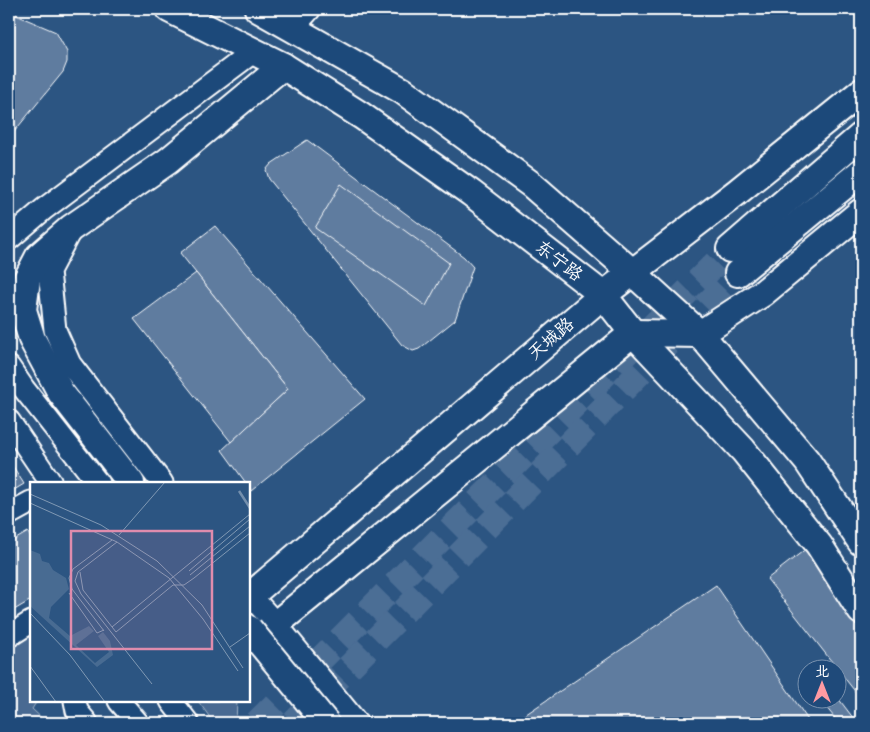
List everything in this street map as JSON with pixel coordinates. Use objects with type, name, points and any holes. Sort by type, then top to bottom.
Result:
[{"type":"main road","name":"东宁路","points":[[169,9],[283,66],[362,116],[471,192],[603,295],[633,334],[744,450],[819,545],[861,611]]},
{"type":"main road","points":[[258,9],[403,90],[532,185],[633,272],[700,334],[807,461],[861,542]]},
{"type":"main road","points":[[130,482],[62,393],[32,339],[23,310],[27,279],[40,256],[71,228],[168,160],[283,66]]},
{"type":"main road","name":"天城路","points":[[250,595],[603,295],[736,193],[861,92]]},
{"type":"main road","points":[[861,136],[734,261],[861,172]]},
{"type":"main road","points":[[276,624],[633,334],[700,334],[763,293],[861,212]]},
{"type":"main road","points":[[250,630],[326,723]]},
{"type":"street","points":[[293,28],[310,9]]},
{"type":"street","points":[[9,239],[44,209],[253,52]]},
{"type":"street","points":[[71,228],[49,271],[55,330],[70,364],[161,482]]},
{"type":"street","points":[[9,367],[97,482]]},
{"type":"street","points":[[9,421],[50,482]]},
{"type":"street","points":[[9,514],[30,503]]},
{"type":"street","points":[[250,597],[276,624],[358,723]]},
{"type":"street","points":[[9,636],[30,623]]},
{"type":"street","points":[[75,702],[77,711],[87,723]]},
{"type":"street","points":[[120,702],[138,723]]},
{"type":"street","points":[[172,702],[188,723]]},
{"type":"shaded area","points":[[30,634],[30,702],[36,702],[32,709],[47,723],[15,723],[9,717],[9,646]]},
{"type":"shaded area","points":[[199,702],[237,702],[236,723],[214,723]]},
{"type":"building","points":[[9,12],[56,32],[67,52],[67,62],[63,72],[9,138]]},
{"type":"building","points":[[307,140],[464,257],[473,267],[455,320],[419,349],[413,351],[402,345],[269,179],[266,170],[271,164]]},
{"type":"building","points":[[341,184],[449,263],[426,306],[315,228]]},
{"type":"building","points":[[215,226],[365,399],[251,491],[250,482],[245,482],[222,450],[288,389],[180,253]]},
{"type":"building","points":[[196,273],[288,389],[231,442],[134,319]]},
{"type":"building","points":[[9,460],[24,484],[9,493]]},
{"type":"building","points":[[28,532],[30,536],[30,601],[9,613],[9,543]]},
{"type":"building","points":[[820,538],[861,592],[861,699],[848,682],[848,660],[830,660],[767,579]]},
{"type":"building","points":[[716,585],[798,705],[798,710],[801,710],[810,723],[513,723]]},
{"type":"building","points":[[828,710],[847,710],[857,723],[839,723]]},
{"type":"tunnel","points":[[257,723],[730,249]]},
{"type":"tunnel","points":[[294,723],[738,273]]}]
